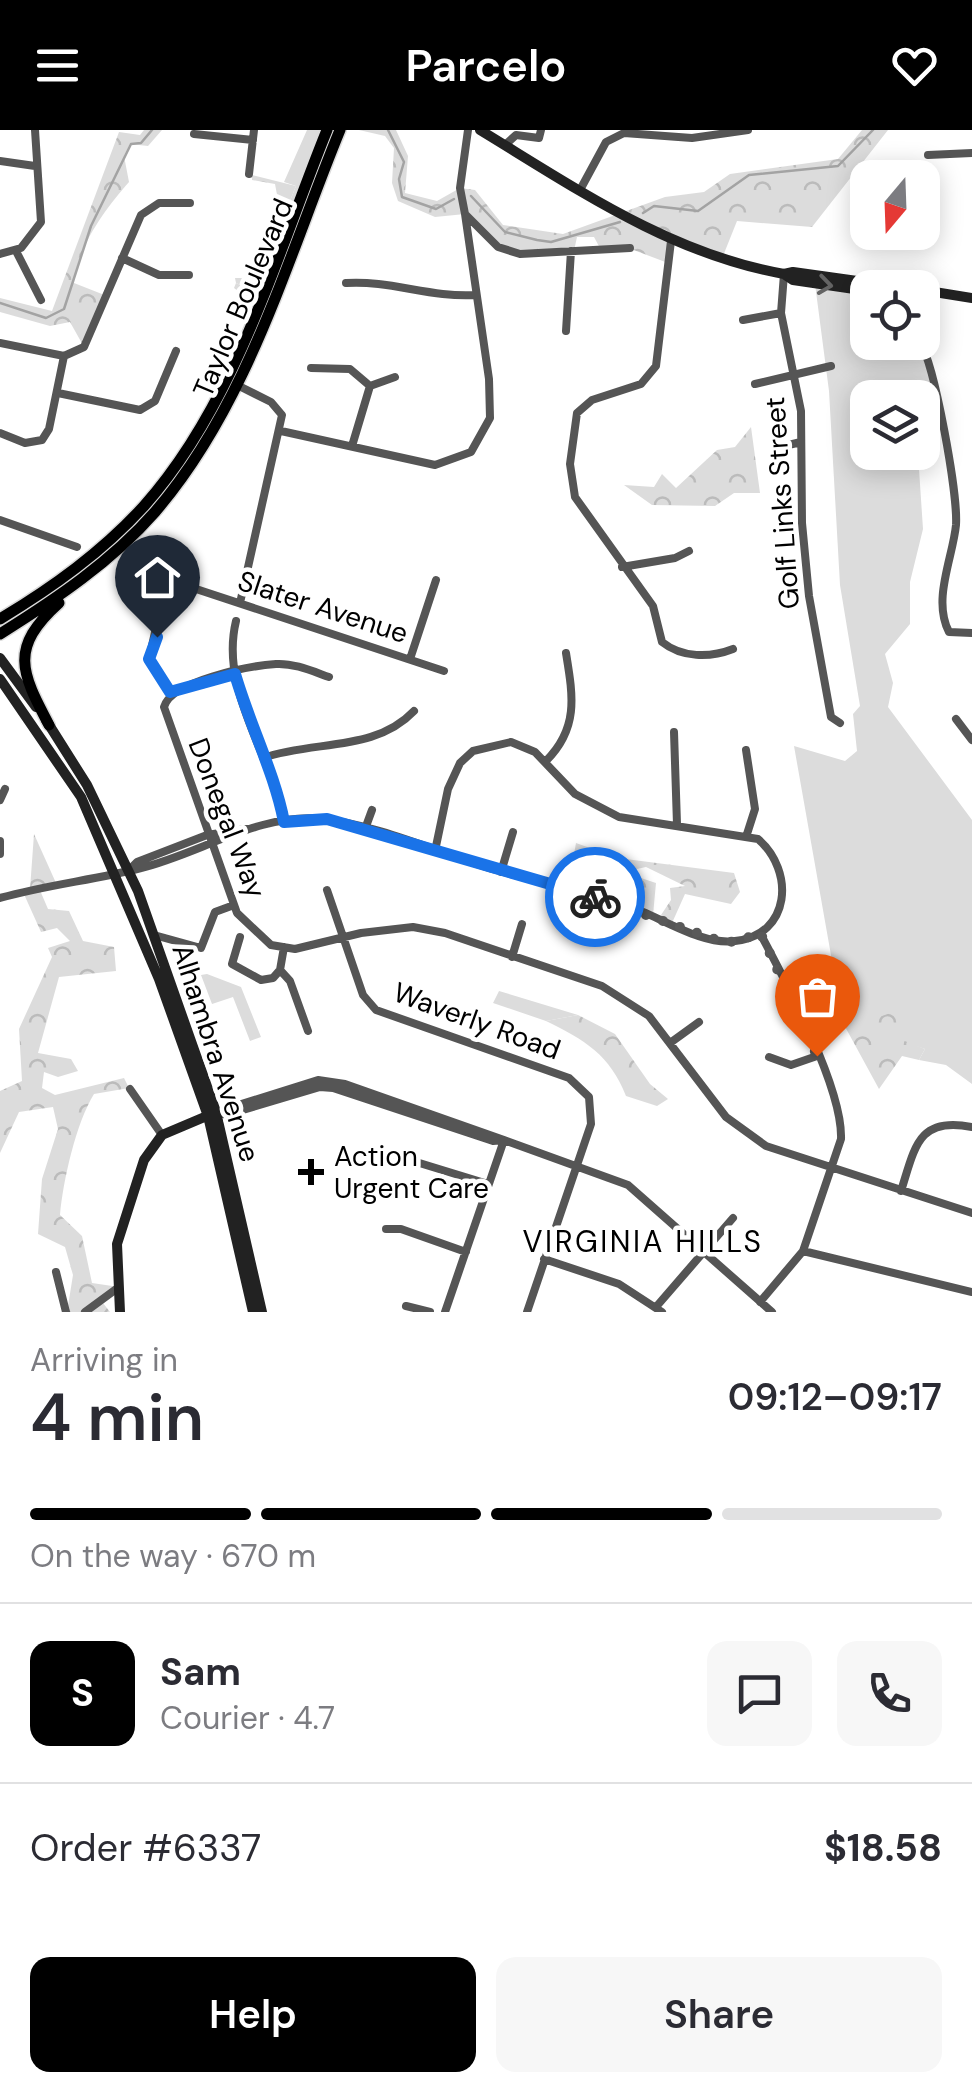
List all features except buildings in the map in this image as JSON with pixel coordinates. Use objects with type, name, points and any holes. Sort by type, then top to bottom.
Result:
[{"type":"main road","name":"Taylor Boulevard","points":[[0,619],[95,553],[146,504],[177,464],[231,368],[327,130]]},
{"type":"main road","name":"Taylor Boulevard","points":[[0,634],[92,571],[166,498],[207,439],[237,385],[340,130]]},
{"type":"main road","points":[[480,130],[671,240],[721,261],[784,274],[793,280],[850,288]]},
{"type":"main road","points":[[784,274],[850,280]]},
{"type":"main road","points":[[940,297],[972,302]]},
{"type":"main road","points":[[50,726],[28,684],[26,644],[44,616],[92,571]]},
{"type":"main road","name":"Alhambra Avenue","points":[[0,658],[50,726],[130,869],[212,1114],[262,1312]]},
{"type":"main road","name":"Alhambra Avenue","points":[[0,680],[82,797],[212,1114],[252,1312]]},
{"type":"main road","points":[[120,1312],[118,1244],[144,1160],[162,1134],[212,1114]]},
{"type":"street","points":[[0,254],[32,240],[41,222],[35,130]]},
{"type":"street","points":[[281,431],[435,464],[471,452],[490,418],[460,188],[468,130]]},
{"type":"street","points":[[504,145],[516,135],[538,138],[541,130]]},
{"type":"street","points":[[580,190],[606,142],[624,133],[692,138],[748,130]]},
{"type":"street","points":[[194,134],[253,135],[249,174]]},
{"type":"street","points":[[928,155],[972,153]]},
{"type":"street","points":[[0,161],[35,166]]},
{"type":"street","points":[[0,343],[64,356],[84,347],[141,216],[159,202],[190,203]]},
{"type":"street","points":[[465,214],[498,247],[520,254],[630,248]]},
{"type":"street","points":[[671,240],[654,371],[641,384],[585,404],[572,428],[571,487],[622,567],[653,606],[659,635],[670,649],[680,654],[719,654],[733,649]]},
{"type":"street","points":[[16,250],[41,300]]},
{"type":"street","points":[[566,330],[570,252]]},
{"type":"street","points":[[122,258],[159,274],[189,275]]},
{"type":"street","name":"Golf Links Street","points":[[784,274],[781,314],[795,372],[809,596],[831,717],[840,724]]},
{"type":"street","points":[[346,283],[391,284],[438,296],[476,295]]},
{"type":"street","points":[[743,320],[781,314]]},
{"type":"street","points":[[58,393],[140,410],[156,401],[176,351]]},
{"type":"street","points":[[0,434],[25,442],[42,440],[58,393],[64,356]]},
{"type":"street","points":[[924,360],[954,483],[956,521],[944,584],[944,622],[948,632],[972,633]]},
{"type":"street","points":[[755,384],[831,366]]},
{"type":"street","points":[[311,368],[350,369],[370,386]]},
{"type":"street","points":[[370,386],[395,376]]},
{"type":"street","points":[[237,385],[277,407],[281,431],[240,602]]},
{"type":"street","points":[[352,446],[370,386]]},
{"type":"street","points":[[776,448],[801,442]]},
{"type":"street","points":[[0,520],[77,547]]},
{"type":"street","points":[[622,567],[676,558],[688,551]]},
{"type":"street","points":[[410,659],[436,580]]},
{"type":"street","name":"Slater Avenue","points":[[187,586],[444,672]]},
{"type":"street","points":[[236,620],[230,654],[279,795],[284,822]]},
{"type":"street","name":"Donegal Way","points":[[156,623],[149,659],[170,692],[164,707],[165,718],[234,904],[271,945],[284,947]]},
{"type":"street","points":[[546,761],[566,737],[572,718],[566,652]]},
{"type":"street","points":[[170,692],[275,664],[329,677]]},
{"type":"street","points":[[263,758],[297,746],[379,737],[396,730],[414,712]]},
{"type":"street","points":[[956,720],[972,740]]},
{"type":"street","points":[[674,732],[677,824]]},
{"type":"street","points":[[120,848],[136,858],[152,860],[254,829],[319,818],[500,872],[626,905],[720,941],[738,942],[760,932],[777,912],[784,878],[770,849],[747,834],[630,819],[595,806],[575,794],[546,761],[510,742],[473,751],[454,774],[435,851]]},
{"type":"street","points":[[746,750],[755,809],[747,834]]},
{"type":"street","points":[[0,800],[5,789]]},
{"type":"street","points":[[365,829],[372,810]]},
{"type":"street","points":[[0,896],[115,873],[208,834],[234,828],[254,829]]},
{"type":"street","points":[[500,872],[513,832]]},
{"type":"street","points":[[0,840],[0,854]]},
{"type":"street","points":[[138,892],[141,875],[152,860]]},
{"type":"street","points":[[328,890],[343,938]]},
{"type":"street","points":[[154,934],[201,948],[215,912],[234,904]]},
{"type":"street","points":[[512,957],[522,924]]},
{"type":"street","points":[[240,937],[232,964],[261,980],[273,978],[280,970],[284,947],[295,949],[414,928],[445,933],[622,994],[649,1016],[726,1117],[766,1146],[972,1214]]},
{"type":"street","points":[[760,932],[817,1056],[842,1124],[832,1168],[803,1251],[760,1302]]},
{"type":"street","name":"Waverly Road","points":[[343,938],[363,995],[376,1010],[570,1078],[584,1091],[591,1124],[527,1312]]},
{"type":"street","points":[[280,970],[290,980],[308,1030]]},
{"type":"street","points":[[670,1042],[699,1022]]},
{"type":"street","points":[[769,1057],[791,1065],[817,1056]]},
{"type":"street","points":[[212,1114],[226,1114],[320,1087],[333,1088],[493,1141],[504,1140],[578,1164],[628,1184],[772,1312]]},
{"type":"street","points":[[130,1088],[162,1134]]},
{"type":"street","points":[[901,1191],[915,1148],[927,1130],[949,1122],[972,1128]]},
{"type":"street","points":[[445,1312],[504,1140]]},
{"type":"street","points":[[390,1154],[488,1184]]},
{"type":"street","points":[[544,1258],[618,1284],[659,1310],[733,1218]]},
{"type":"street","points":[[386,1229],[401,1228],[466,1252]]},
{"type":"street","points":[[803,1251],[972,1292]]},
{"type":"street","points":[[56,1272],[66,1312]]},
{"type":"street","points":[[85,1312],[119,1287]]},
{"type":"street","points":[[406,1306],[430,1312]]},
{"type":"green space","points":[[144,130],[162,130],[148,146],[130,144],[124,156],[129,182],[94,229],[76,269],[74,283],[107,296],[84,347],[70,322],[50,326],[0,312],[0,298],[52,311],[119,132],[140,135]]},
{"type":"green space","points":[[307,130],[327,130],[262,290],[254,290],[247,298],[234,288],[236,283],[247,288],[256,284],[296,186],[284,182]]},
{"type":"green space","points":[[359,130],[396,130],[408,156],[405,193],[437,201],[460,188],[475,190],[503,225],[563,234],[665,197],[704,192],[730,174],[838,159],[862,130],[888,130],[864,160],[850,160],[850,178],[812,227],[737,221],[721,261],[671,241],[668,263],[631,249],[601,250],[594,237],[577,237],[574,251],[513,250],[465,214],[435,217],[398,201],[392,183],[394,148],[385,136]]},
{"type":"green space","points":[[252,175],[296,186],[256,284],[247,288],[236,283],[235,278],[246,278],[278,200],[275,184],[252,180]]},
{"type":"green space","points":[[815,284],[850,289],[850,360],[925,360],[930,380],[850,380],[850,470],[919,470],[923,529],[910,582],[910,624],[885,654],[893,683],[888,707],[972,820],[972,1084],[946,1065],[919,1060],[925,1049],[843,1023],[794,746],[845,761],[857,751],[853,714],[860,706],[840,585],[829,391]]},
{"type":"green space","points":[[751,427],[760,493],[734,493],[715,506],[652,505],[624,485],[654,487],[662,474],[676,488],[717,450],[735,447]]},
{"type":"green space","points":[[34,834],[56,883],[39,888],[48,909],[69,911],[83,941],[114,947],[116,971],[59,977],[38,1053],[71,1059],[78,1071],[58,1077],[44,1072],[42,1088],[55,1095],[124,1078],[129,1088],[94,1094],[71,1153],[60,1215],[82,1236],[92,1283],[119,1287],[103,1303],[110,1312],[67,1312],[73,1275],[65,1247],[38,1234],[42,1179],[58,1129],[53,1107],[19,1112],[0,1153],[0,1091],[22,1081],[19,1029],[52,957],[48,948],[70,941],[57,928],[41,932],[23,892],[30,889]]},
{"type":"green space","points":[[576,843],[618,858],[734,873],[740,892],[731,904],[685,894],[672,923],[659,918],[671,900],[670,888],[685,886],[646,867],[623,872],[656,883],[653,915],[561,888],[571,871]]},
{"type":"green space","points":[[201,975],[241,987],[261,1037],[250,1041],[233,997],[212,1004]]},
{"type":"green space","points":[[499,991],[578,1015],[546,1021],[493,1003]]},
{"type":"green space","points":[[914,1005],[921,1010],[897,1038],[925,1049],[919,1060],[902,1056],[879,1089],[843,1023],[841,1011],[855,1026],[865,1029],[873,1019]]},
{"type":"green space","points":[[578,1015],[615,1034],[650,1084],[668,1099],[657,1106],[626,1096],[595,1050],[546,1021]]},
{"type":"waterway","points":[[0,303],[46,318],[64,309],[91,226],[131,144],[141,143],[152,130]]},
{"type":"waterway","points":[[388,130],[404,162],[399,179],[402,197],[436,209],[454,199]]},
{"type":"waterway","points":[[643,213],[654,206],[698,211],[749,175],[838,166],[873,130]]},
{"type":"waterway","points":[[471,196],[505,232],[537,240],[551,242],[620,222]]},
{"type":"way so far","points":[[595,897],[720,941],[738,942],[760,932],[817,1056]]},
{"type":"place","name":"Action Urgent Care","points":[[311,1172]]},
{"type":"district","name":"VIRGINIA HILLS","points":[[643,1241]]},
{"type":"route","points":[[157,637],[149,659],[170,692],[185,684],[235,674],[254,736],[279,795],[284,822],[327,819],[595,897]]}]
